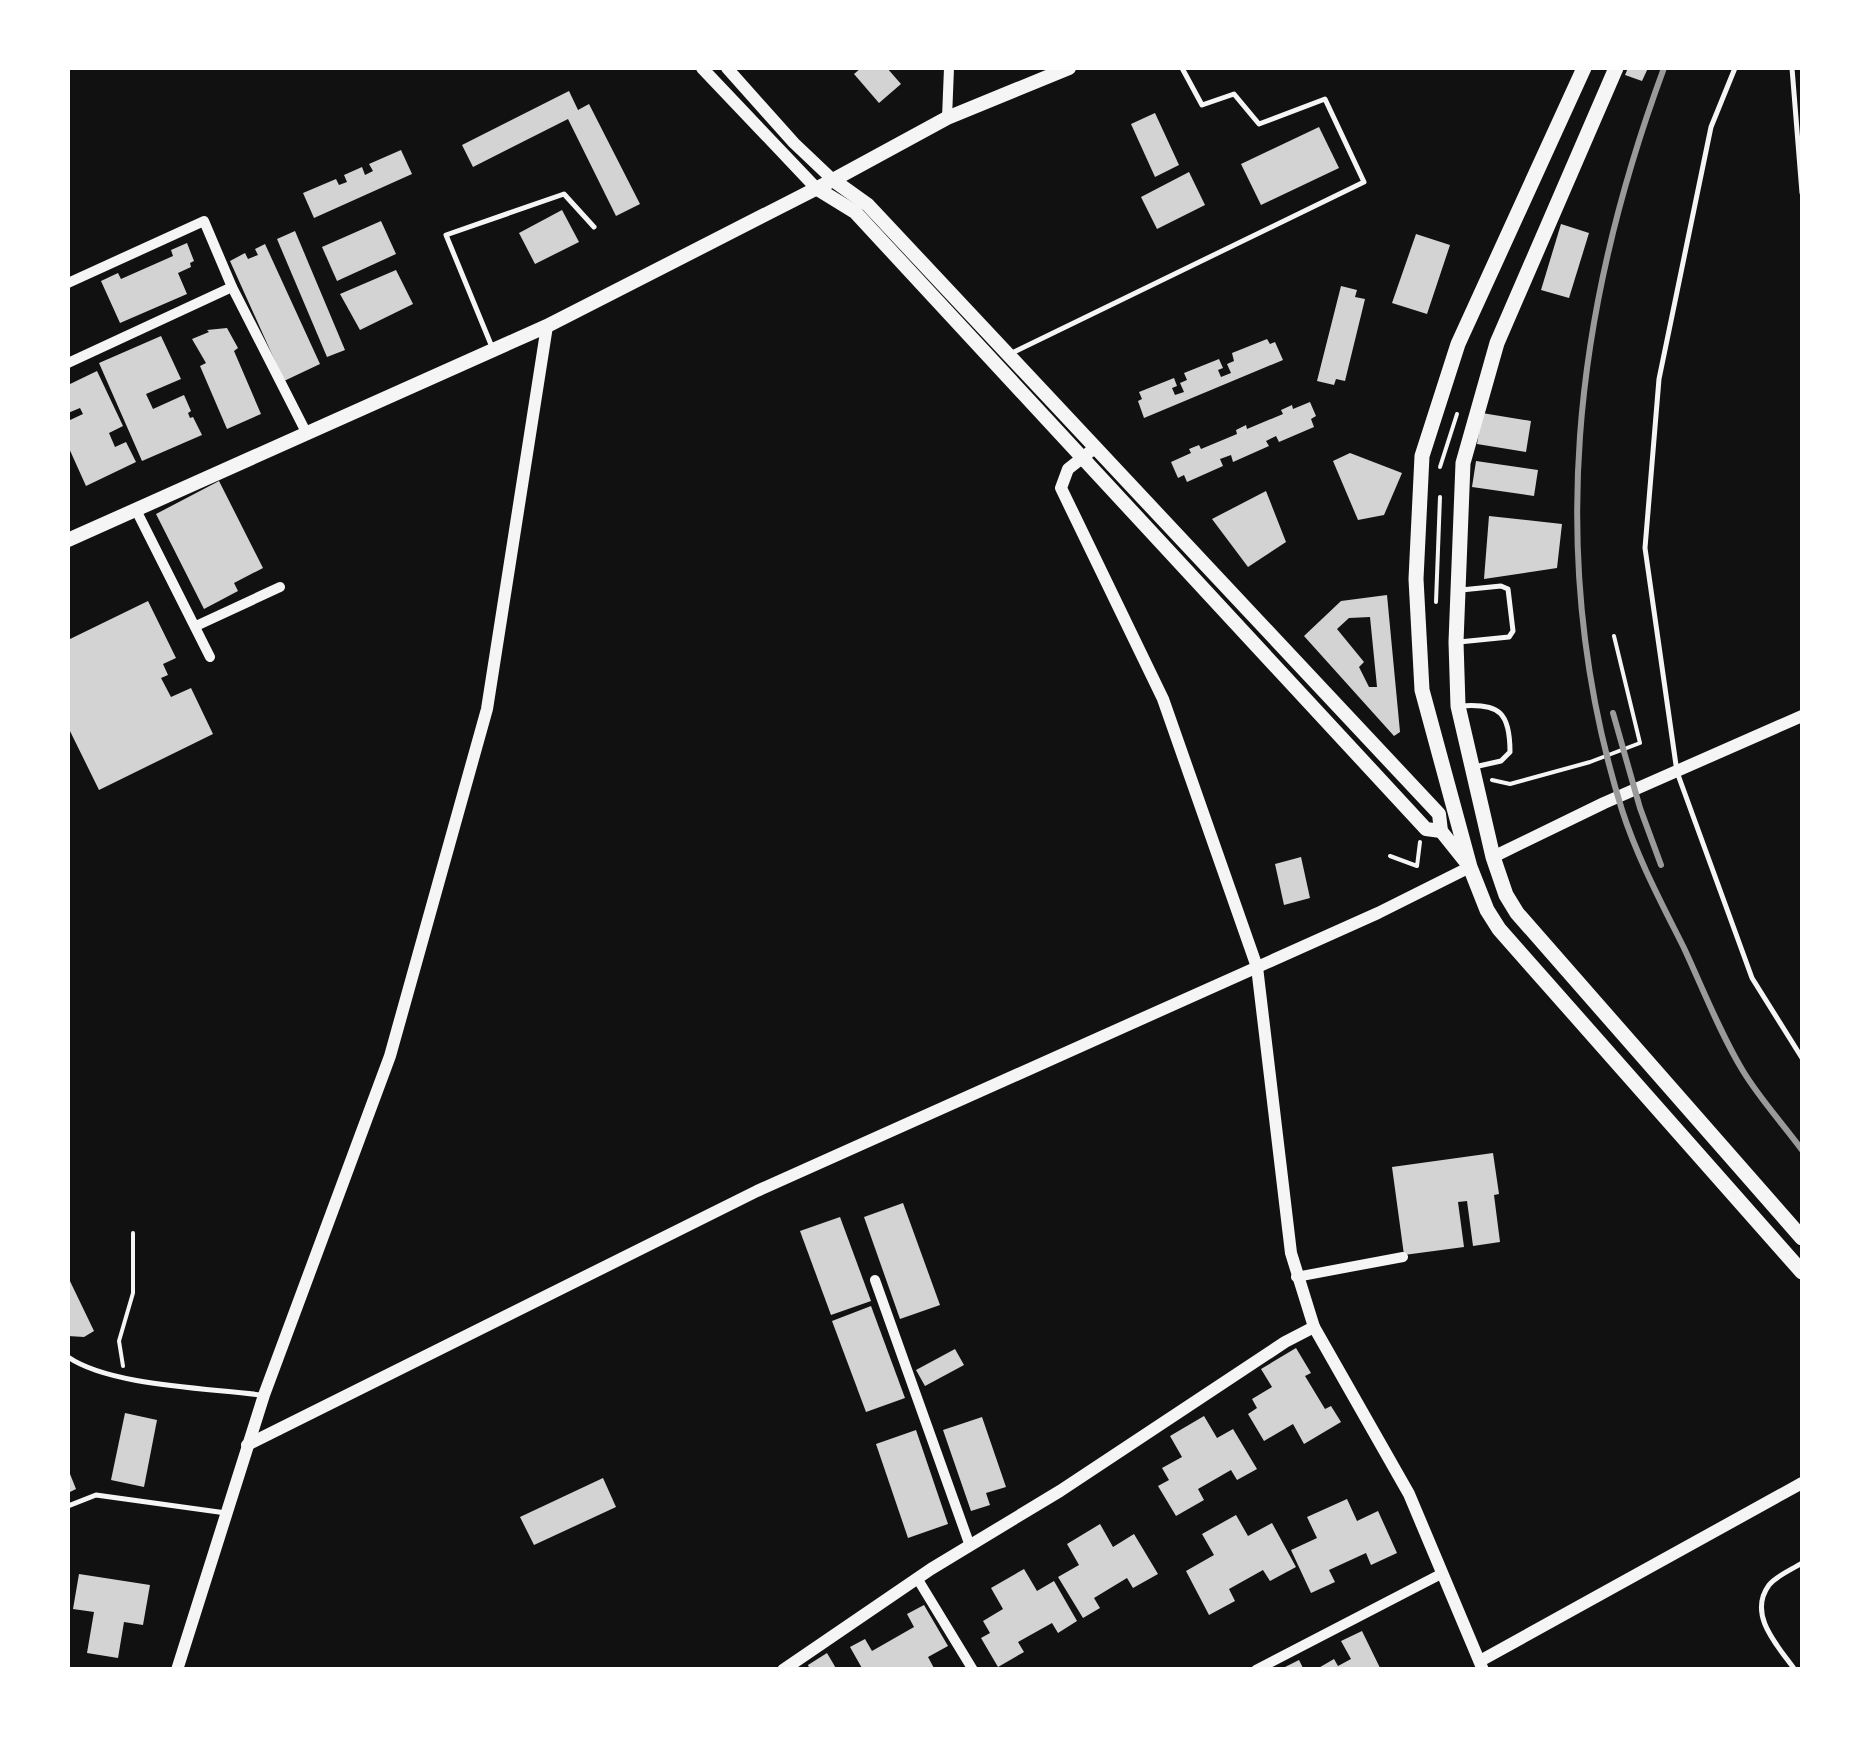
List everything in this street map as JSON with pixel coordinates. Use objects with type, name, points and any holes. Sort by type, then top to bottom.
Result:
[{"type":"main road","points":[[68,540],[547,326],[947,118],[1068,68]]},
{"type":"main road","points":[[1584,68],[1458,344],[1422,456],[1416,579],[1422,690],[1470,867],[1487,910],[1511,946],[1802,1272]]},
{"type":"main road","points":[[1616,68],[1497,343],[1462,463],[1456,642],[1458,706],[1493,857],[1506,895],[1530,929],[1802,1238]]},
{"type":"main road","points":[[833,180],[868,205],[1010,354],[1090,452]]},
{"type":"main road","points":[[816,188],[856,212],[992,363],[1090,452],[1439,814],[1441,831],[1470,867]]},
{"type":"street","points":[[702,68],[816,188]]},
{"type":"street","points":[[726,68],[833,180]]},
{"type":"street","points":[[947,118],[949,68]]},
{"type":"street","points":[[68,283],[204,221],[232,286],[307,434]]},
{"type":"street","points":[[68,363],[232,286]]},
{"type":"street","points":[[178,1670],[264,1395],[390,1056],[487,709],[547,326]]},
{"type":"street","points":[[1090,452],[1063,477],[1064,498],[1163,698],[1257,967],[1296,1277],[1314,1327],[1409,1494],[1481,1665],[1802,1483]]},
{"type":"street","points":[[136,510],[210,657]]},
{"type":"street","points":[[196,626],[280,586]]},
{"type":"street","points":[[247,1445],[757,1191],[1378,913],[1802,716]]},
{"type":"street","points":[[1296,1277],[1403,1257]]},
{"type":"street","points":[[875,1280],[970,1546]]},
{"type":"street","points":[[784,1670],[917,1578],[1314,1327]]},
{"type":"street","points":[[1256,1670],[1441,1574]]},
{"type":"street","points":[[917,1578],[973,1670]]},
{"type":"lane","points":[[1010,354],[1364,182],[1325,99],[1259,124],[1234,94],[1202,104],[1182,68]]},
{"type":"lane","points":[[1735,68],[1712,127],[1658,378],[1646,548],[1677,772],[1752,978],[1802,1058]]},
{"type":"lane","points":[[1792,68],[1802,193]]},
{"type":"lane","points":[[492,350],[446,235],[564,194],[594,228]]},
{"type":"lane","points":[[1456,642],[1509,637],[1513,632],[1508,589],[1501,586],[1458,590]]},
{"type":"lane","points":[[1458,706],[1491,706],[1502,714],[1510,730],[1510,752],[1500,760],[1472,767]]},
{"type":"lane","points":[[68,1357],[79,1365],[126,1378],[264,1395]]},
{"type":"lane","points":[[68,1506],[96,1495],[226,1513]]},
{"type":"lane","points":[[1795,1670],[1764,1626],[1761,1606],[1770,1584],[1802,1563]]},
{"type":"path","points":[[1539,775],[1590,762],[1640,743],[1614,636]]},
{"type":"path","points":[[1390,856],[1417,866]]},
{"type":"path","points":[[126,1378],[119,1341],[133,1293],[133,1233]]},
{"type":"building","points":[[861,68],[887,68],[901,84],[879,103],[854,74]]},
{"type":"building","points":[[1628,68],[1648,68],[1642,81],[1625,75]]},
{"type":"building","points":[[569,91],[578,110],[589,104],[640,204],[616,216],[568,119],[473,167],[462,145]]},
{"type":"building","points":[[1155,113],[1179,165],[1155,177],[1131,124]]},
{"type":"building","points":[[1319,127],[1339,168],[1261,205],[1241,164]]},
{"type":"building","points":[[401,150],[412,174],[314,218],[303,193],[336,179],[339,185],[347,182],[344,175],[362,167],[365,175],[373,171],[369,164]]},
{"type":"building","points":[[1189,172],[1205,205],[1157,229],[1141,197]]},
{"type":"building","points":[[562,210],[579,242],[535,264],[519,233]]},
{"type":"building","points":[[381,221],[396,254],[337,281],[322,247]]},
{"type":"building","points":[[1561,224],[1589,233],[1569,298],[1541,290]]},
{"type":"building","points":[[295,231],[345,350],[327,357],[277,239]]},
{"type":"building","points":[[1416,234],[1450,245],[1427,314],[1392,303]]},
{"type":"building","points":[[187,243],[194,261],[178,273],[187,294],[120,323],[101,281],[118,273],[121,279],[173,256],[171,250]]},
{"type":"building","points":[[265,244],[320,364],[284,381],[230,261],[245,253],[248,259],[258,255],[255,249]]},
{"type":"building","points":[[396,270],[413,304],[360,330],[340,294]]},
{"type":"building","points":[[1341,286],[1357,290],[1355,297],[1365,299],[1345,381],[1336,379],[1334,385],[1317,381]]},
{"type":"building","points":[[227,328],[261,414],[227,429],[200,366],[206,363],[192,339],[207,330]]},
{"type":"building","points":[[161,336],[181,379],[146,394],[153,409],[184,395],[190,418],[193,417],[202,435],[142,461],[99,363]]},
{"type":"building","points":[[1267,339],[1270,344],[1275,342],[1283,360],[1144,418],[1139,392],[1174,378],[1175,395],[1184,392],[1180,383],[1187,380],[1184,373],[1219,359],[1221,377],[1231,373],[1227,364],[1234,361],[1232,353]]},
{"type":"building","points":[[97,371],[123,426],[109,433],[115,447],[126,442],[136,462],[86,486],[68,446],[68,421],[83,414],[80,408],[68,413],[68,385]]},
{"type":"building","points":[[1310,402],[1316,416],[1311,419],[1314,427],[1279,442],[1276,436],[1266,441],[1269,446],[1233,462],[1231,455],[1220,459],[1223,466],[1187,482],[1184,475],[1178,478],[1171,462],[1191,453],[1189,449],[1199,445],[1201,449],[1237,434],[1236,430],[1246,425],[1247,429],[1283,414],[1281,410],[1292,405],[1293,409]]},
{"type":"building","points":[[1482,413],[1531,421],[1526,452],[1477,444]]},
{"type":"building","points":[[1350,453],[1402,473],[1384,515],[1358,520],[1333,461]]},
{"type":"building","points":[[1476,461],[1538,470],[1534,496],[1472,487]]},
{"type":"building","points":[[219,481],[263,568],[234,583],[238,591],[204,609],[156,514]]},
{"type":"building","points":[[1266,491],[1286,542],[1248,567],[1212,519]]},
{"type":"building","points":[[1489,516],[1562,524],[1557,568],[1484,579]]},
{"type":"building","points":[[1387,595],[1400,732],[1394,736],[1304,636],[1341,601]],"holes":[[[1370,617],[1377,687],[1369,687],[1359,667],[1364,662],[1337,629],[1349,618]]]},
{"type":"building","points":[[148,601],[176,658],[163,664],[168,675],[161,678],[171,697],[191,688],[213,734],[99,790],[68,727],[68,640]]},
{"type":"building","points":[[1301,857],[1310,898],[1284,905],[1275,864]]},
{"type":"building","points":[[1493,1153],[1500,1242],[1473,1246],[1467,1201],[1458,1202],[1464,1247],[1404,1255],[1392,1167]]},
{"type":"building","points":[[903,1203],[940,1305],[900,1319],[864,1217]]},
{"type":"building","points":[[840,1217],[871,1301],[831,1315],[800,1231]]},
{"type":"building","points":[[68,1277],[94,1331],[84,1337],[68,1336]]},
{"type":"building","points":[[871,1306],[905,1398],[866,1412],[832,1321]]},
{"type":"building","points":[[1296,1348],[1311,1373],[1305,1376],[1325,1409],[1331,1406],[1341,1422],[1304,1444],[1293,1424],[1264,1441],[1248,1414],[1257,1408],[1252,1399],[1272,1387],[1261,1369]]},
{"type":"building","points":[[955,1349],[964,1365],[925,1386],[916,1370]]},
{"type":"building","points":[[125,1413],[157,1420],[144,1487],[111,1480]]},
{"type":"building","points":[[1204,1416],[1217,1438],[1233,1429],[1257,1469],[1237,1480],[1231,1470],[1198,1489],[1204,1500],[1176,1516],[1158,1486],[1169,1480],[1162,1468],[1182,1457],[1170,1436]]},
{"type":"building","points":[[982,1417],[1006,1487],[986,1493],[990,1505],[971,1511],[943,1430]]},
{"type":"building","points":[[916,1430],[948,1524],[908,1538],[876,1444]]},
{"type":"building","points":[[68,1469],[76,1489],[68,1493]]},
{"type":"building","points":[[603,1478],[616,1507],[534,1545],[520,1517]]},
{"type":"building","points":[[1347,1499],[1357,1521],[1378,1511],[1397,1553],[1371,1565],[1366,1553],[1329,1570],[1335,1582],[1311,1593],[1291,1550],[1317,1538],[1307,1517]]},
{"type":"building","points":[[1236,1515],[1248,1536],[1272,1523],[1296,1567],[1270,1581],[1263,1570],[1229,1589],[1235,1601],[1209,1615],[1186,1571],[1214,1555],[1202,1534]]},
{"type":"building","points":[[1100,1524],[1113,1547],[1134,1534],[1158,1574],[1133,1588],[1127,1578],[1094,1598],[1100,1608],[1083,1618],[1058,1577],[1079,1565],[1067,1544]]},
{"type":"building","points":[[1024,1569],[1037,1591],[1054,1581],[1077,1621],[1058,1633],[1052,1623],[1018,1642],[1024,1652],[998,1667],[981,1638],[990,1633],[983,1621],[1003,1609],[991,1588]]},
{"type":"building","points":[[79,1574],[150,1585],[143,1625],[124,1622],[118,1658],[87,1653],[94,1612],[73,1609]]},
{"type":"building","points":[[924,1605],[948,1646],[928,1657],[935,1670],[863,1670],[850,1647],[865,1639],[872,1651],[914,1627],[907,1614]]},
{"type":"building","points":[[1362,1631],[1381,1670],[1315,1670],[1334,1659],[1338,1666],[1351,1659],[1341,1641]]},
{"type":"building","points":[[827,1653],[837,1670],[810,1670],[808,1665]]},
{"type":"building","points":[[1299,1660],[1304,1670],[1279,1670]]},
{"type":"railway","points":[[1664,68],[1633,159],[1591,343],[1580,436],[1577,529],[1583,622],[1598,716],[1635,845],[1735,1056],[1802,1150]]},
{"type":"railway","points":[[1613,713],[1661,865]]}]
